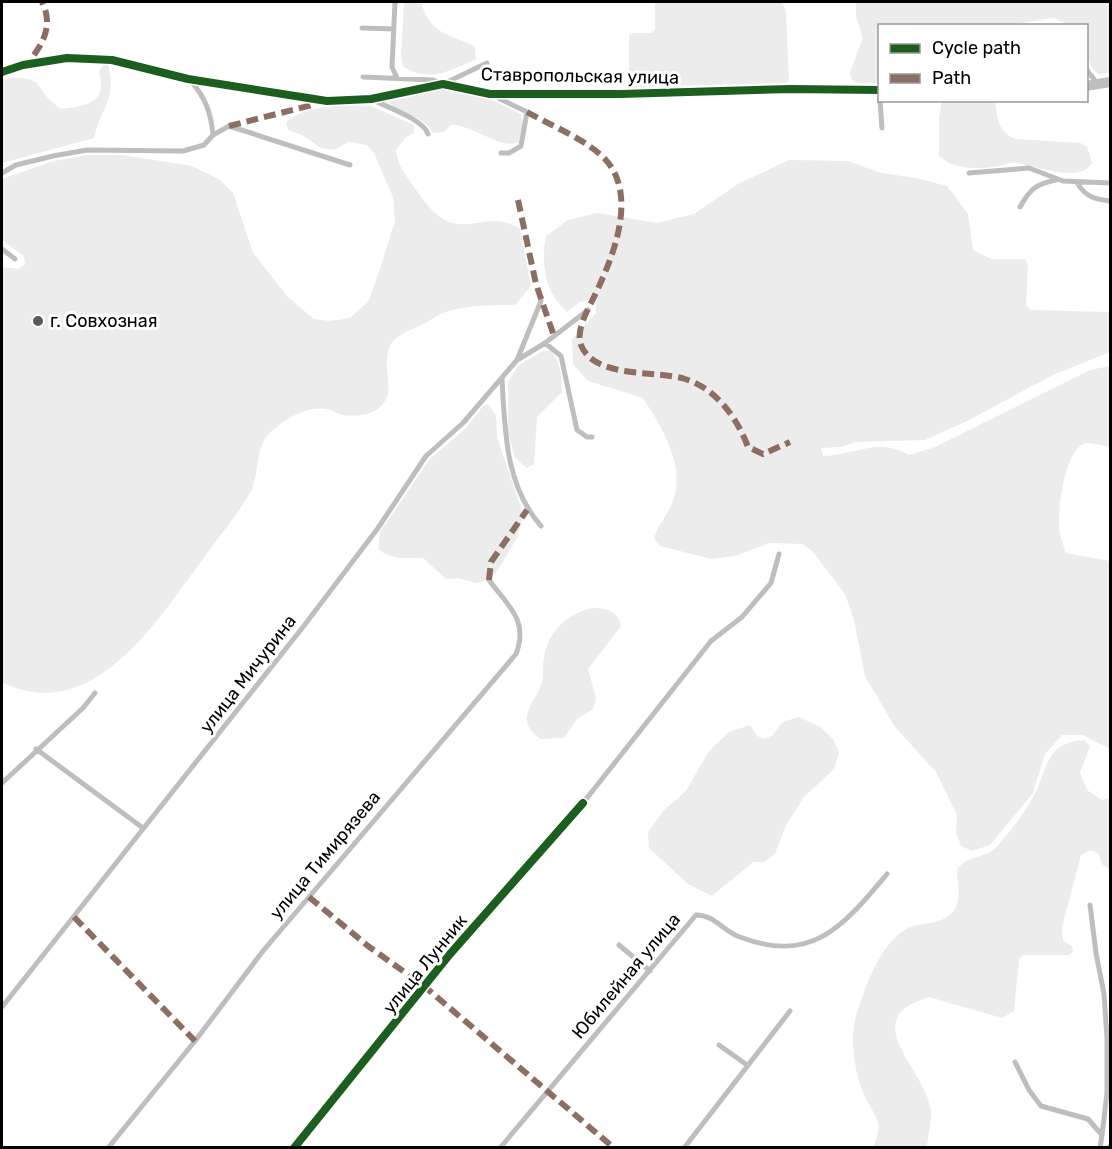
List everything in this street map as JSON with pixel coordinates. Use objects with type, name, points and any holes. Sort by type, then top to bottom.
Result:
[{"type":"street","name":"Ставропольская улица","points":[[2,72],[22,65],[67,58],[112,60],[188,79],[327,101],[371,99],[443,84],[490,94],[621,94],[790,89],[878,90]]},
{"type":"street","points":[[1088,86],[1110,82]]},
{"type":"street","name":"улица Лунник","points":[[294,1148],[450,954],[583,803]]},
{"type":"lane","points":[[395,2],[392,67],[397,78]]},
{"type":"lane","points":[[362,28],[393,29]]},
{"type":"lane","points":[[22,65],[34,55]]},
{"type":"lane","points":[[363,77],[433,80],[443,84],[487,63]]},
{"type":"lane","points":[[1088,72],[1098,84]]},
{"type":"lane","points":[[188,79],[203,94],[211,119],[213,135]]},
{"type":"lane","points":[[490,94],[527,112],[521,146],[509,153],[501,153]]},
{"type":"lane","points":[[371,99],[417,121],[426,127],[428,134]]},
{"type":"lane","points":[[880,102],[882,128]]},
{"type":"lane","points":[[2,173],[34,160],[87,150],[183,151],[204,145],[213,135],[229,126],[350,165]]},
{"type":"lane","points":[[969,173],[1029,168],[1057,180],[1077,183],[1110,183]]},
{"type":"lane","points":[[1020,207],[1029,190],[1038,184],[1057,180]]},
{"type":"lane","points":[[1077,183],[1083,192],[1093,199],[1110,201]]},
{"type":"lane","points":[[2,249],[15,259]]},
{"type":"lane","points":[[517,360],[541,301]]},
{"type":"lane","points":[[517,360],[545,344],[588,310]]},
{"type":"lane","points":[[545,344],[561,356],[577,430],[587,437],[592,436]]},
{"type":"lane","name":"улица Мичурина","points":[[2,1007],[303,627],[378,528],[426,456],[463,423],[517,360]]},
{"type":"lane","points":[[502,379],[503,431],[509,460],[527,510],[541,526]]},
{"type":"lane","points":[[583,803],[711,641],[742,616],[771,583],[779,554]]},
{"type":"lane","name":"улица Тимирязева","points":[[108,1148],[208,1025],[263,951],[516,654],[522,640],[520,622],[489,580]]},
{"type":"lane","points":[[2,783],[36,749],[83,708],[95,693]]},
{"type":"lane","points":[[36,749],[143,828]]},
{"type":"lane","name":"Юбилейная улица","points":[[500,1148],[696,915],[708,915],[738,937],[766,945],[805,945],[821,940],[857,910],[887,874]]},
{"type":"lane","points":[[1090,905],[1104,994],[1107,1038],[1107,1093],[1100,1148]]},
{"type":"lane","points":[[620,945],[650,971]]},
{"type":"lane","points":[[684,1148],[790,1011]]},
{"type":"lane","points":[[719,1045],[747,1065]]},
{"type":"lane","points":[[1015,1062],[1029,1090],[1041,1106],[1088,1119],[1102,1135]]},
{"type":"shaded area","points":[[404,2],[421,2],[429,21],[435,27],[475,46],[476,59],[449,71],[431,75],[421,74],[403,66],[401,56]]},
{"type":"shaded area","points":[[655,2],[782,2],[786,11],[789,80],[786,83],[629,87],[629,35],[651,33],[655,30]]},
{"type":"shaded area","points":[[856,2],[1110,2],[1110,72],[1100,75],[1088,59],[1088,24],[1066,24],[1054,18],[1015,24],[878,24],[878,83],[857,83],[851,79],[850,72],[863,38],[856,17]]},
{"type":"shaded area","points":[[104,63],[108,65],[111,86],[94,138],[2,163],[2,79],[26,78],[37,84],[61,109],[70,108],[87,104],[98,96],[101,90],[99,71]]},
{"type":"shaded area","points":[[441,89],[488,98],[521,114],[523,127],[519,142],[504,143],[468,128],[451,125],[444,132],[433,133],[424,122],[388,102]]},
{"type":"shaded area","points":[[942,102],[995,102],[999,123],[1009,136],[1015,139],[1081,143],[1087,147],[1092,163],[1086,169],[1067,173],[1012,163],[976,168],[960,167],[939,156],[939,118]]},
{"type":"shaded area","points":[[371,106],[414,125],[414,133],[405,138],[396,150],[397,156],[408,178],[437,215],[457,224],[500,221],[520,229],[531,286],[515,305],[479,306],[452,310],[397,337],[388,352],[388,395],[378,409],[364,415],[348,416],[328,409],[312,409],[291,417],[273,430],[263,444],[253,485],[244,503],[161,616],[116,663],[91,681],[63,691],[34,692],[2,682],[2,267],[19,269],[25,264],[24,256],[2,240],[2,179],[53,161],[87,155],[123,155],[192,166],[219,179],[233,193],[253,253],[288,297],[314,319],[329,321],[350,318],[368,302],[378,275],[395,221],[393,197],[374,153],[367,145],[349,142],[334,150],[321,148],[302,135],[288,130],[286,122],[315,109]]},
{"type":"shaded area","points":[[789,160],[848,161],[881,173],[916,178],[947,186],[968,214],[973,250],[991,259],[1025,259],[1028,265],[1026,305],[1031,310],[1110,312],[1110,352],[1053,375],[967,421],[925,440],[856,442],[841,447],[821,448],[823,456],[877,447],[887,447],[909,455],[935,447],[1090,370],[1110,366],[1110,447],[1087,443],[1079,447],[1073,455],[1064,478],[1059,525],[1066,553],[1110,561],[1110,749],[1083,735],[1062,735],[1045,754],[1033,793],[990,845],[972,851],[961,846],[956,832],[957,815],[936,772],[895,727],[865,676],[854,620],[845,594],[813,552],[803,544],[769,543],[735,556],[711,559],[660,546],[654,538],[671,506],[676,487],[674,460],[670,447],[643,398],[588,381],[573,364],[572,339],[596,313],[595,298],[580,302],[567,312],[553,295],[546,277],[544,257],[546,236],[568,220],[597,213],[657,223],[694,214],[738,184]]},
{"type":"shaded area","points":[[543,351],[550,351],[557,360],[562,392],[537,417],[534,464],[527,468],[515,458],[508,432],[508,382],[519,365]]},
{"type":"shaded area","points":[[488,404],[496,415],[497,437],[523,514],[518,536],[498,570],[488,580],[477,583],[458,578],[446,579],[423,558],[398,558],[378,549],[380,532],[429,460],[466,428],[483,406]]},
{"type":"shaded area","points":[[592,608],[611,611],[620,621],[621,626],[588,669],[596,698],[593,709],[578,718],[564,738],[541,739],[532,732],[527,718],[542,682],[543,662],[549,640],[567,620]]},
{"type":"shaded area","points":[[799,717],[820,727],[833,739],[839,752],[834,769],[804,797],[786,825],[775,854],[764,862],[753,862],[712,896],[688,884],[649,848],[648,832],[665,809],[686,791],[709,751],[729,732],[750,725],[757,736],[765,739],[773,735],[782,722]]},
{"type":"shaded area","points":[[1084,740],[1090,746],[1080,773],[1087,790],[1102,800],[1110,798],[1110,870],[1102,864],[1099,854],[1091,850],[1081,855],[1062,927],[1063,941],[1072,946],[1073,952],[1069,955],[1023,955],[1019,959],[1014,1011],[1002,1018],[929,997],[908,1006],[897,1018],[895,1031],[900,1046],[926,1094],[931,1110],[927,1147],[873,1147],[879,1125],[858,1078],[853,1036],[856,1016],[876,964],[893,940],[903,931],[914,926],[936,922],[951,914],[958,900],[957,869],[969,860],[992,851],[1002,840],[1030,803],[1050,757],[1055,751],[1072,742]]},
{"type":"marked path","points":[[34,55],[46,30],[47,16],[42,2]]},
{"type":"marked path","points":[[229,126],[316,104]]},
{"type":"marked path","points":[[527,112],[578,139],[597,152],[615,174],[620,192],[619,230],[614,249],[581,328],[581,345],[588,356],[612,368],[673,376],[707,390],[732,415],[748,447],[763,454],[790,442]]},
{"type":"marked path","points":[[518,200],[536,284],[554,336]]},
{"type":"marked path","points":[[489,580],[491,562],[527,510]]},
{"type":"marked path","points":[[309,897],[368,946],[424,986],[614,1148]]},
{"type":"marked path","points":[[74,917],[195,1041]]},
{"type":"cycle path","points":[[2,72],[23,65],[67,58],[112,60],[188,79],[327,101],[371,99],[443,84],[490,94],[621,94],[790,89],[878,90]]},
{"type":"cycle path","points":[[294,1148],[450,954],[583,803]]},
{"type":"place","name":"г. Совхозная","points":[[38,321]]}]
